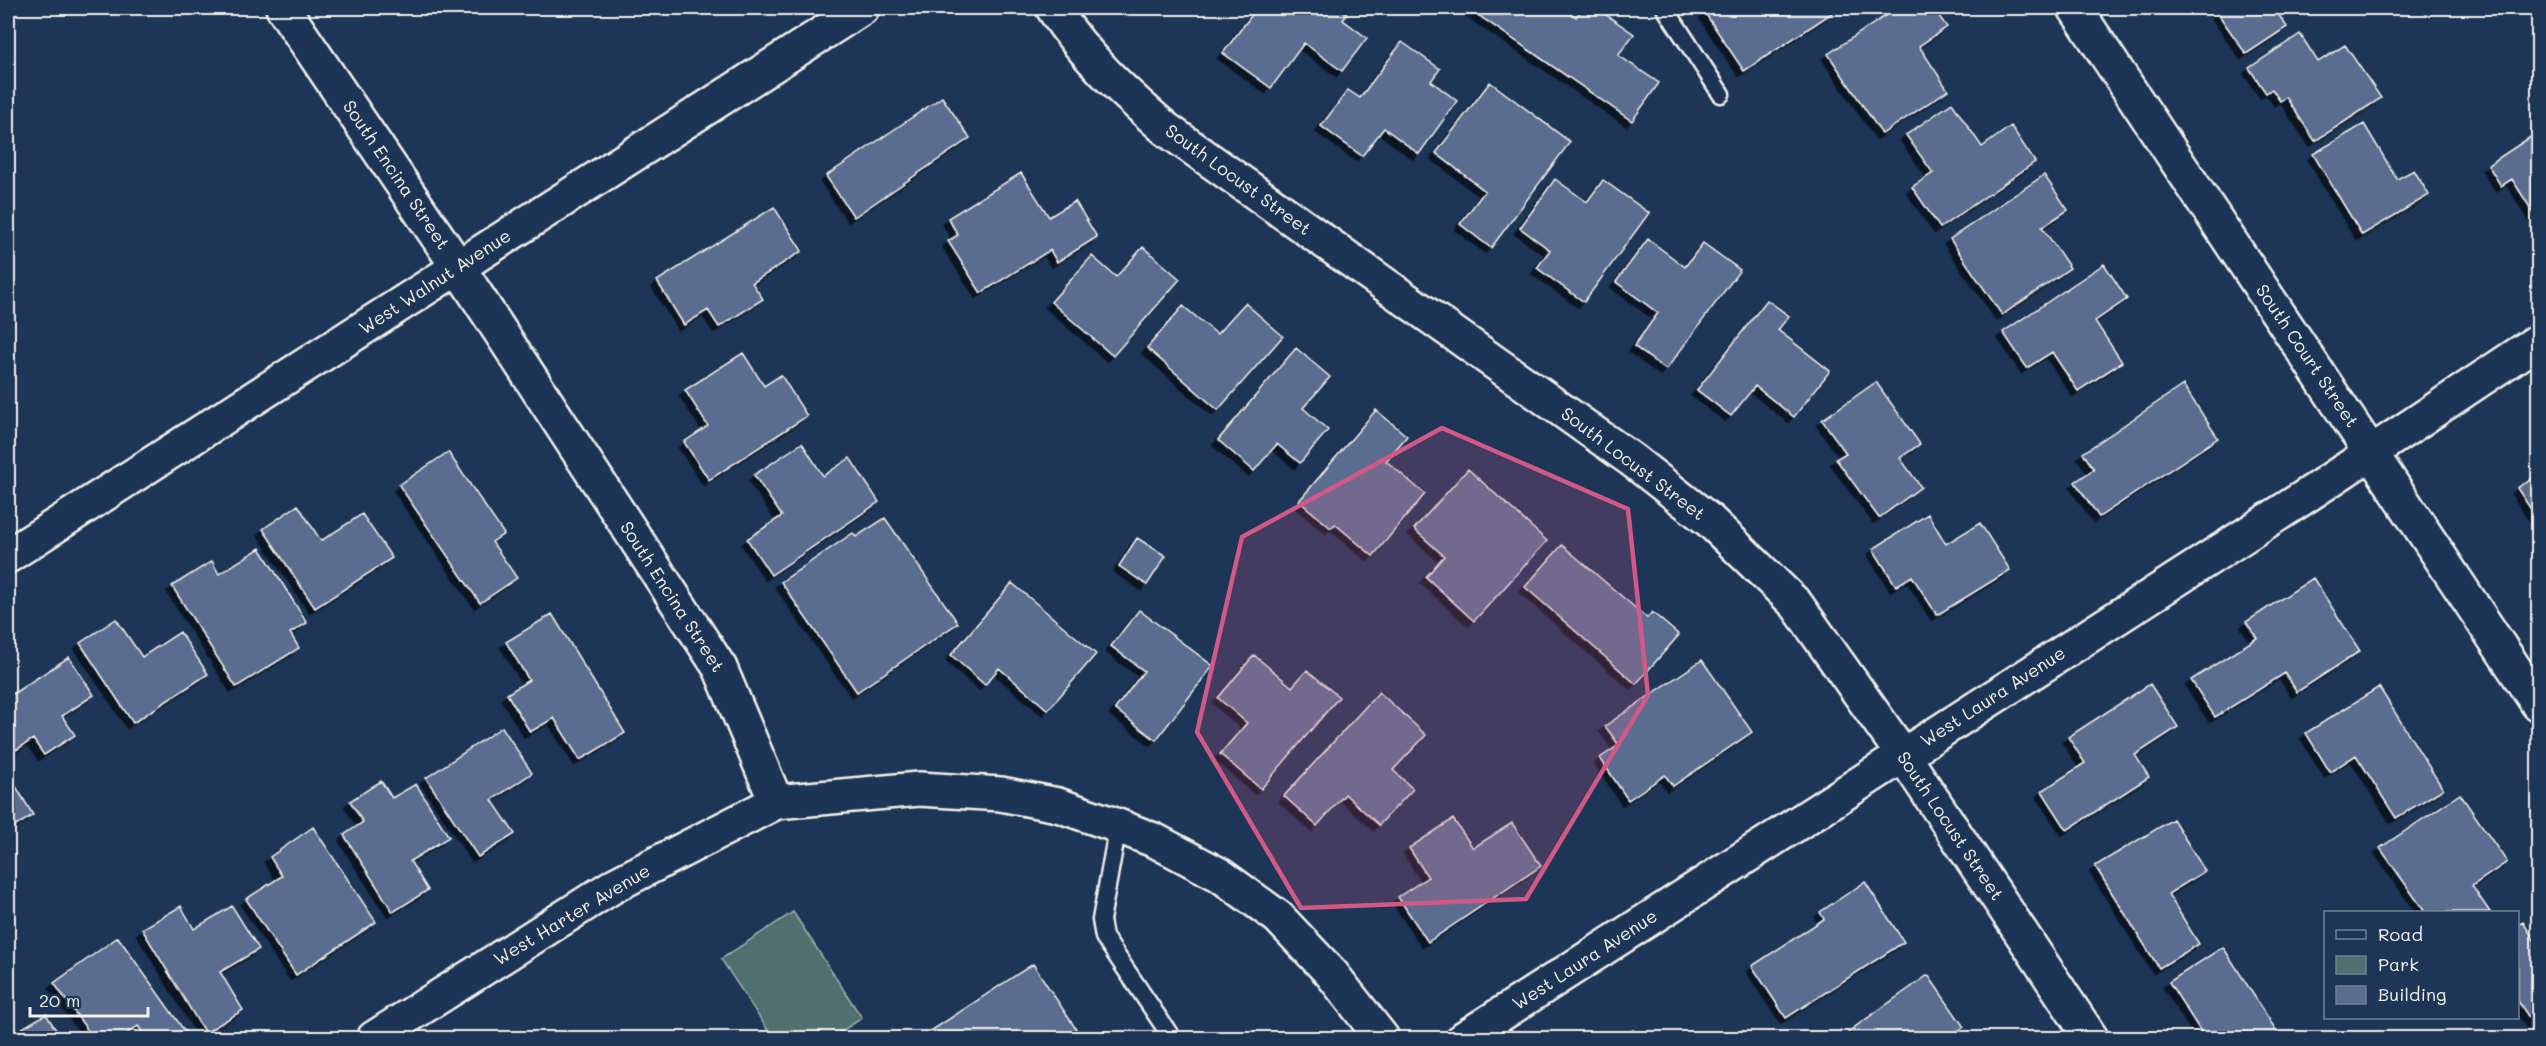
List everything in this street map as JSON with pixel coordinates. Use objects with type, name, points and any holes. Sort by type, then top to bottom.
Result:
[{"type":"street","name":"South Encina Street","points":[[283,8],[458,267],[720,668],[776,802]]},
{"type":"street","name":"West Walnut Avenue","points":[[8,556],[862,8]]},
{"type":"street","name":"South Locust Street","points":[[1053,8],[1073,39],[1109,79],[1166,129],[1632,460],[1710,521],[1796,604],[1903,754],[2091,1038]]},
{"type":"street","name":"South Court Street","points":[[2075,8],[2538,704]]},
{"type":"street","name":"West Laura Avenue","points":[[1464,1038],[2309,494],[2538,341]]},
{"type":"street","points":[[776,802],[919,789],[1001,794],[1058,805],[1119,826],[1156,841],[1220,875],[1278,918],[1332,974],[1382,1038]]},
{"type":"street","name":"West Harter Avenue","points":[[374,1038],[615,885],[776,802]]},
{"type":"lane","points":[[1665,8],[1721,94]]},
{"type":"lane","points":[[1119,826],[1101,920],[1104,937],[1172,1038]]},
{"type":"highlighted area","points":[[1442,428],[1628,509],[1648,695],[1526,899],[1301,908],[1197,732],[1242,537]]},
{"type":"green space","points":[[793,912],[862,1018],[831,1038],[773,1038],[721,959]]},
{"type":"building","points":[[1257,8],[1338,8],[1347,14],[1343,20],[1367,38],[1342,71],[1304,43],[1271,88],[1223,53]]},
{"type":"building","points":[[1468,8],[1563,8],[1576,17],[1583,8],[1596,8],[1634,34],[1618,55],[1659,83],[1632,121]]},
{"type":"building","points":[[1712,8],[1828,8],[1832,13],[1744,71],[1705,13]]},
{"type":"building","points":[[1897,8],[1933,8],[1947,27],[1919,46],[1948,90],[1882,134],[1828,54]]},
{"type":"building","points":[[2214,8],[2274,8],[2287,27],[2246,54]]},
{"type":"building","points":[[2300,34],[2318,62],[2345,45],[2381,98],[2315,141],[2286,97],[2280,101],[2272,89],[2266,93],[2249,68]]},
{"type":"building","points":[[1402,42],[1440,69],[1431,81],[1457,101],[1419,154],[1384,128],[1362,156],[1321,126],[1348,90],[1360,98]]},
{"type":"building","points":[[1490,82],[1570,142],[1491,248],[1460,224],[1485,191],[1436,153]]},
{"type":"building","points":[[942,97],[970,138],[854,217],[826,176]]},
{"type":"building","points":[[1952,103],[1982,147],[2011,126],[2035,162],[1940,228],[1912,187],[1933,173],[1906,135]]},
{"type":"building","points":[[2364,124],[2397,179],[2414,170],[2429,195],[2362,235],[2313,154]]},
{"type":"building","points":[[2538,132],[2538,220],[2512,179],[2501,186],[2488,165]]},
{"type":"building","points":[[1021,173],[1049,217],[1075,201],[1097,237],[1057,262],[1050,250],[981,293],[948,241],[958,235],[948,218]]},
{"type":"building","points":[[2044,175],[2068,210],[2042,227],[2070,268],[2002,315],[1950,239]]},
{"type":"building","points":[[1555,179],[1587,202],[1603,180],[1649,213],[1584,302],[1537,268],[1550,250],[1520,228]]},
{"type":"building","points":[[774,207],[802,251],[752,283],[763,299],[719,327],[708,310],[684,325],[657,281]]},
{"type":"building","points":[[1648,239],[1685,267],[1703,243],[1740,270],[1666,370],[1634,346],[1658,313],[1616,282]]},
{"type":"building","points":[[1143,247],[1180,279],[1113,356],[1051,302],[1092,256],[1116,277]]},
{"type":"building","points":[[2104,264],[2127,299],[2095,321],[2122,362],[2078,391],[2052,352],[2027,368],[2003,332]]},
{"type":"building","points":[[1767,300],[1789,316],[1778,330],[1830,371],[1794,417],[1755,386],[1731,416],[1697,390]]},
{"type":"building","points":[[1245,303],[1283,336],[1218,410],[1147,348],[1183,306],[1217,334]]},
{"type":"building","points":[[1296,348],[1330,377],[1303,408],[1328,430],[1300,463],[1277,444],[1254,471],[1218,440]]},
{"type":"building","points":[[743,353],[764,386],[781,375],[807,416],[709,480],[684,442],[708,426],[685,390]]},
{"type":"building","points":[[1876,382],[1920,444],[1900,458],[1921,487],[1879,518],[1836,459],[1846,453],[1822,420]]},
{"type":"building","points":[[2183,385],[2218,438],[2099,517],[2075,482],[2094,469],[2083,453]]},
{"type":"building","points":[[1376,410],[1407,436],[1386,461],[1425,494],[1373,556],[1335,524],[1331,528],[1299,501]]},
{"type":"building","points":[[802,443],[823,476],[850,458],[879,502],[771,575],[747,539],[782,516],[754,475]]},
{"type":"building","points":[[448,452],[504,534],[492,542],[517,578],[480,603],[399,485]]},
{"type":"building","points":[[1468,469],[1547,541],[1474,621],[1426,577],[1444,556],[1414,529]]},
{"type":"building","points":[[2538,474],[2538,520],[2517,488]]},
{"type":"building","points":[[298,505],[321,541],[362,514],[392,558],[315,608],[263,529]]},
{"type":"building","points":[[1928,514],[1946,544],[1980,523],[2010,570],[1937,615],[1912,576],[1896,586],[1873,549]]},
{"type":"building","points":[[885,518],[958,623],[857,692],[781,582],[853,533],[856,537]]},
{"type":"building","points":[[1137,538],[1166,556],[1147,585],[1119,566]]},
{"type":"building","points":[[1562,545],[1647,618],[1652,612],[1679,635],[1636,684],[1525,587]]},
{"type":"building","points":[[260,548],[307,623],[290,633],[299,648],[236,687],[172,586],[212,561],[219,574]]},
{"type":"building","points":[[2313,578],[2360,651],[2297,692],[2285,673],[2215,717],[2191,680],[2257,638],[2246,622]]},
{"type":"building","points":[[1012,583],[1096,654],[1048,710],[999,668],[985,685],[951,655]]},
{"type":"building","points":[[1139,610],[1213,666],[1156,740],[1115,709],[1144,671],[1111,646]]},
{"type":"building","points":[[552,614],[625,733],[580,760],[554,718],[530,732],[507,694],[529,680],[506,642]]},
{"type":"building","points":[[116,619],[142,657],[180,632],[208,674],[133,723],[80,643]]},
{"type":"building","points":[[1254,655],[1292,687],[1307,670],[1339,697],[1261,789],[1220,754],[1247,723],[1218,698]]},
{"type":"building","points":[[69,657],[94,695],[62,716],[75,735],[44,755],[33,739],[16,750],[8,736],[8,697]]},
{"type":"building","points":[[1702,660],[1752,732],[1673,786],[1665,775],[1628,800],[1600,758],[1619,745],[1605,726]]},
{"type":"building","points":[[2150,684],[2178,727],[2135,755],[2149,777],[2067,830],[2042,791],[2085,763],[2068,737]]},
{"type":"building","points":[[2379,687],[2443,789],[2396,818],[2356,755],[2330,772],[2306,733]]},
{"type":"building","points":[[1379,692],[1426,735],[1393,770],[1413,789],[1379,825],[1345,794],[1317,826],[1284,796]]},
{"type":"building","points":[[502,727],[532,773],[492,800],[515,834],[478,857],[426,778]]},
{"type":"building","points":[[8,773],[33,815],[8,831]]},
{"type":"building","points":[[381,781],[392,798],[416,784],[449,837],[410,861],[428,890],[393,912],[344,835],[363,822],[350,801]]},
{"type":"building","points":[[2460,794],[2507,862],[2472,886],[2489,911],[2424,911],[2380,848]]},
{"type":"building","points":[[1453,819],[1473,848],[1512,823],[1541,866],[1428,942],[1398,897],[1428,877],[1409,848]]},
{"type":"building","points":[[2173,819],[2205,871],[2168,894],[2199,944],[2159,968],[2095,866]]},
{"type":"building","points":[[313,827],[376,922],[296,975],[246,899],[282,876],[270,857]]},
{"type":"building","points":[[1865,882],[1904,942],[1786,1018],[1752,966],[1824,919],[1820,912]]},
{"type":"building","points":[[181,906],[194,929],[232,906],[259,949],[220,972],[243,1010],[205,1033],[142,929]]},
{"type":"building","points":[[2523,922],[2538,946],[2538,1031],[2519,1002],[2519,924]]},
{"type":"building","points":[[118,937],[186,1033],[178,1038],[147,1038],[138,1026],[120,1038],[93,1038],[54,983]]},
{"type":"building","points":[[2223,947],[2281,1038],[2205,1038],[2169,982]]},
{"type":"building","points":[[1033,964],[1082,1038],[920,1038]]},
{"type":"building","points":[[1928,975],[1964,1027],[1947,1038],[1853,1038],[1848,1032]]},
{"type":"building","points":[[46,1014],[61,1038],[8,1038],[8,1030],[11,1035]]},
{"type":"building","points":[[1633,1030],[1639,1038],[1619,1038]]}]
